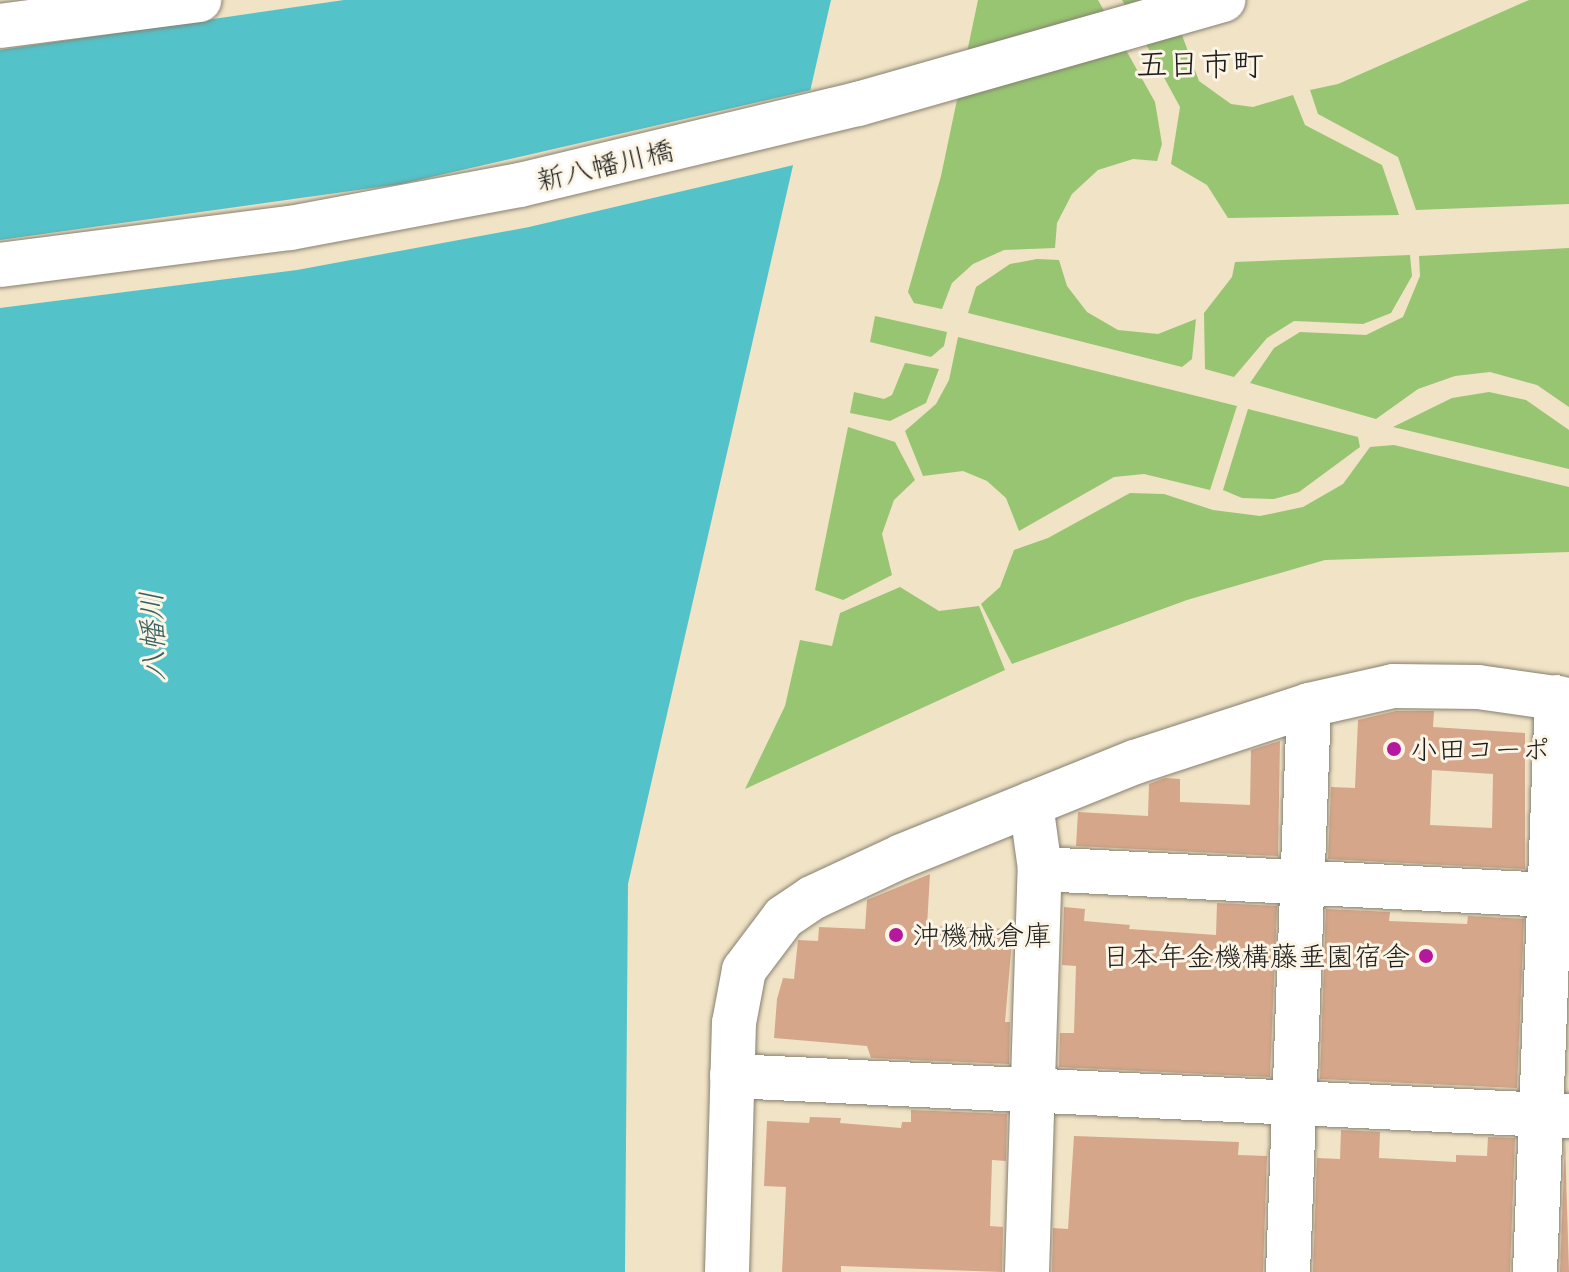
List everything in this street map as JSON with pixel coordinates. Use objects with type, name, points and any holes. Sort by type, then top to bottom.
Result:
[{"type":"street","points":[[0,26],[199,0]]},
{"type":"street","name":"新八幡川橋","points":[[0,265],[290,228],[520,185],[858,104],[1211,4]]},
{"type":"street","points":[[727,1272],[734,1023],[744,970],[784,917],[840,884],[1135,762],[1309,705],[1393,686],[1478,687],[1563,698],[1556,1116],[1535,1272]]},
{"type":"street","points":[[1288,1272],[1309,705]]},
{"type":"street","points":[[1027,1272],[1040,869],[1031,804]]},
{"type":"street","points":[[1040,869],[1559,896]]},
{"type":"street","points":[[732,1076],[1556,1116]]},
{"type":"green space","points":[[978,0],[1098,0],[1155,102],[1162,144],[1157,161],[1133,159],[1098,170],[1072,194],[1057,223],[1055,248],[1004,250],[973,264],[952,283],[942,309],[914,303],[908,292],[941,176]]},
{"type":"green space","points":[[1122,0],[1169,0],[1199,81],[1231,104],[1253,107],[1293,95],[1305,125],[1382,165],[1399,215],[1228,218],[1207,185],[1171,164],[1180,107]]},
{"type":"green space","points":[[1529,0],[1569,0],[1569,204],[1416,210],[1398,157],[1318,114],[1310,90],[1338,84]]},
{"type":"green space","points":[[1569,248],[1569,407],[1537,385],[1490,372],[1455,376],[1418,389],[1376,419],[1250,383],[1274,348],[1300,332],[1366,335],[1403,317],[1420,276],[1419,256]]},
{"type":"green space","points":[[1410,255],[1412,276],[1391,313],[1363,324],[1294,321],[1267,338],[1234,377],[1205,369],[1204,313],[1232,277],[1235,262]]},
{"type":"green space","points":[[1037,259],[1059,260],[1067,286],[1087,312],[1118,330],[1158,334],[1196,319],[1192,359],[1182,367],[968,313],[976,287],[1010,264]]},
{"type":"green space","points":[[875,316],[947,332],[944,346],[931,357],[870,342]]},
{"type":"green space","points":[[958,337],[1237,406],[1210,490],[1144,474],[1114,477],[1019,531],[1006,498],[987,481],[963,471],[923,476],[905,431],[936,404],[949,380]]},
{"type":"green space","points":[[905,363],[939,369],[926,403],[890,421],[850,413],[854,392],[884,399],[892,395]]},
{"type":"green space","points":[[1489,392],[1526,400],[1569,430],[1569,469],[1393,427],[1452,398]]},
{"type":"green space","points":[[1248,409],[1358,437],[1360,447],[1299,492],[1274,499],[1242,498],[1223,490]]},
{"type":"green space","points":[[848,427],[895,442],[915,480],[894,500],[882,534],[892,575],[843,600],[815,590]]},
{"type":"green space","points":[[1394,445],[1569,487],[1569,552],[1325,560],[1187,600],[1012,664],[981,604],[1000,587],[1014,550],[1048,538],[1130,493],[1164,494],[1213,510],[1260,516],[1303,507],[1343,484],[1370,447]]},
{"type":"green space","points":[[900,587],[939,611],[979,606],[1005,670],[745,789],[785,706],[800,640],[832,646],[840,613]]},
{"type":"water","name":"八幡川","points":[[0,0],[831,0],[628,884],[625,1272],[0,1272]]},
{"type":"pier","points":[[0,0],[344,0],[0,50]]},
{"type":"pier","points":[[815,89],[798,164],[529,227],[297,270],[0,308],[0,240],[401,184]]},
{"type":"building","points":[[1396,711],[1434,711],[1433,727],[1525,733],[1525,869],[1328,859],[1331,787],[1355,788],[1358,720]],"holes":[[[1432,770],[1493,774],[1492,828],[1430,825]]]},
{"type":"building","points":[[1280,741],[1278,856],[1076,846],[1078,812],[1148,816],[1149,784],[1165,778],[1180,779],[1180,802],[1250,805],[1251,750]]},
{"type":"building","points":[[930,874],[927,926],[1013,929],[1005,1022],[1010,1022],[1009,1064],[871,1058],[867,1046],[774,1038],[777,999],[783,978],[794,979],[798,940],[818,941],[819,927],[865,929],[867,900]]},
{"type":"building","points":[[1217,903],[1277,906],[1270,1077],[1059,1067],[1060,1033],[1074,1033],[1076,966],[1062,965],[1064,907],[1085,909],[1084,921],[1130,925],[1129,929],[1216,935]]},
{"type":"building","points":[[1326,909],[1390,912],[1389,921],[1467,924],[1468,916],[1524,919],[1517,1088],[1320,1079]]},
{"type":"building","points":[[911,1110],[1007,1114],[1006,1161],[992,1160],[990,1226],[1003,1227],[1002,1272],[841,1266],[841,1272],[782,1272],[786,1187],[764,1186],[767,1121],[809,1123],[810,1117],[841,1118],[840,1123],[901,1128],[902,1122],[911,1122]]},
{"type":"building","points":[[1341,1130],[1380,1132],[1379,1158],[1456,1162],[1456,1155],[1487,1156],[1488,1137],[1515,1138],[1510,1272],[1313,1272],[1317,1158],[1340,1159]]},
{"type":"building","points":[[1074,1136],[1239,1142],[1238,1155],[1267,1156],[1263,1272],[1052,1272],[1053,1228],[1068,1229]]},
{"type":"building","points":[[1565,1141],[1569,1272],[1560,1272]]},
{"type":"place","name":"小田コーポ","points":[[1394,749]]},
{"type":"place","name":"沖機械倉庫","points":[[896,935]]},
{"type":"place","name":"日本年金機構藤垂園宿舎","points":[[1426,956]]},
{"type":"district","name":"五日市町","points":[[1200,64]]}]
